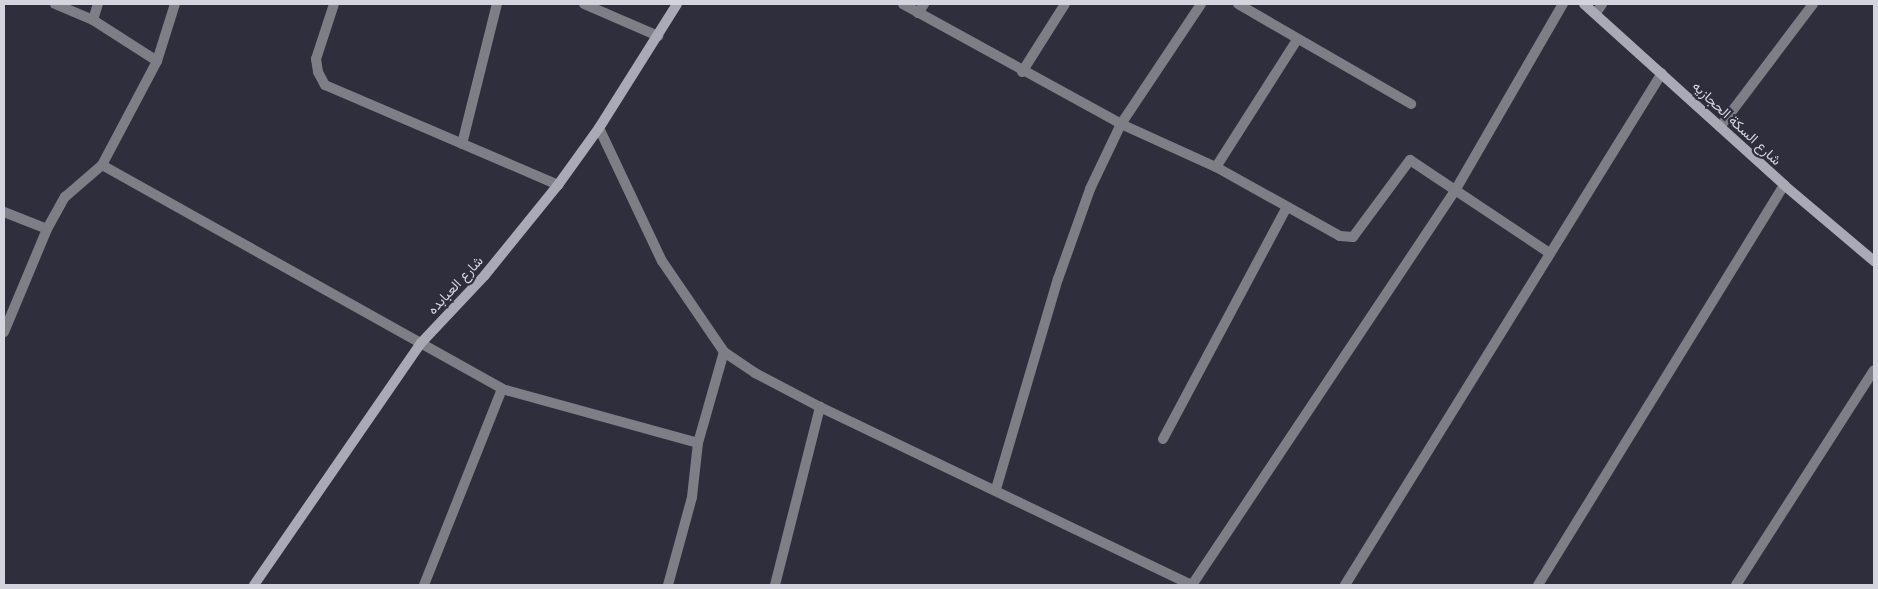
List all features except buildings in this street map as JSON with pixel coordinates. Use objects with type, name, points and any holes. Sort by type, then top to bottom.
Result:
[{"type":"street","points":[[55,4],[93,20],[157,61]]},
{"type":"street","points":[[93,20],[98,4]]},
{"type":"street","points":[[4,332],[7,318],[47,229],[65,198],[102,165],[157,61],[175,4]]},
{"type":"street","points":[[334,4],[316,59],[318,72],[325,85],[558,185]]},
{"type":"street","points":[[462,144],[497,4]]},
{"type":"street","points":[[584,4],[658,36]]},
{"type":"street","name":"شارع العبابده","points":[[254,585],[421,343],[485,274],[558,185],[599,128],[677,4]]},
{"type":"street","points":[[903,4],[1022,72],[1121,124],[1216,167],[1286,209],[1347,238],[1353,236],[1410,160],[1548,252]]},
{"type":"street","points":[[918,13],[924,4]]},
{"type":"street","points":[[1022,72],[1065,4]]},
{"type":"street","points":[[996,489],[1058,279],[1090,189],[1121,124],[1201,4]]},
{"type":"street","points":[[1238,4],[1297,40],[1411,104]]},
{"type":"street","points":[[599,128],[662,261],[724,352],[754,373],[820,407],[996,489],[1192,585],[1456,189],[1563,4]]},
{"type":"street","name":"شارع السكة الحجازيه","points":[[1584,4],[1784,185],[1874,261]]},
{"type":"street","points":[[1596,13],[1602,4]]},
{"type":"street","points":[[1720,127],[1813,4]]},
{"type":"street","points":[[1216,167],[1297,40]]},
{"type":"street","points":[[1345,585],[1548,252],[1662,73]]},
{"type":"street","points":[[102,165],[502,388],[698,444]]},
{"type":"street","points":[[1538,585],[1784,185]]},
{"type":"street","points":[[1163,439],[1286,209]]},
{"type":"street","points":[[4,212],[47,229]]},
{"type":"street","points":[[668,585],[692,497],[698,444],[724,352]]},
{"type":"street","points":[[1736,585],[1874,370]]},
{"type":"street","points":[[424,585],[502,388]]},
{"type":"street","points":[[775,585],[820,407]]}]
